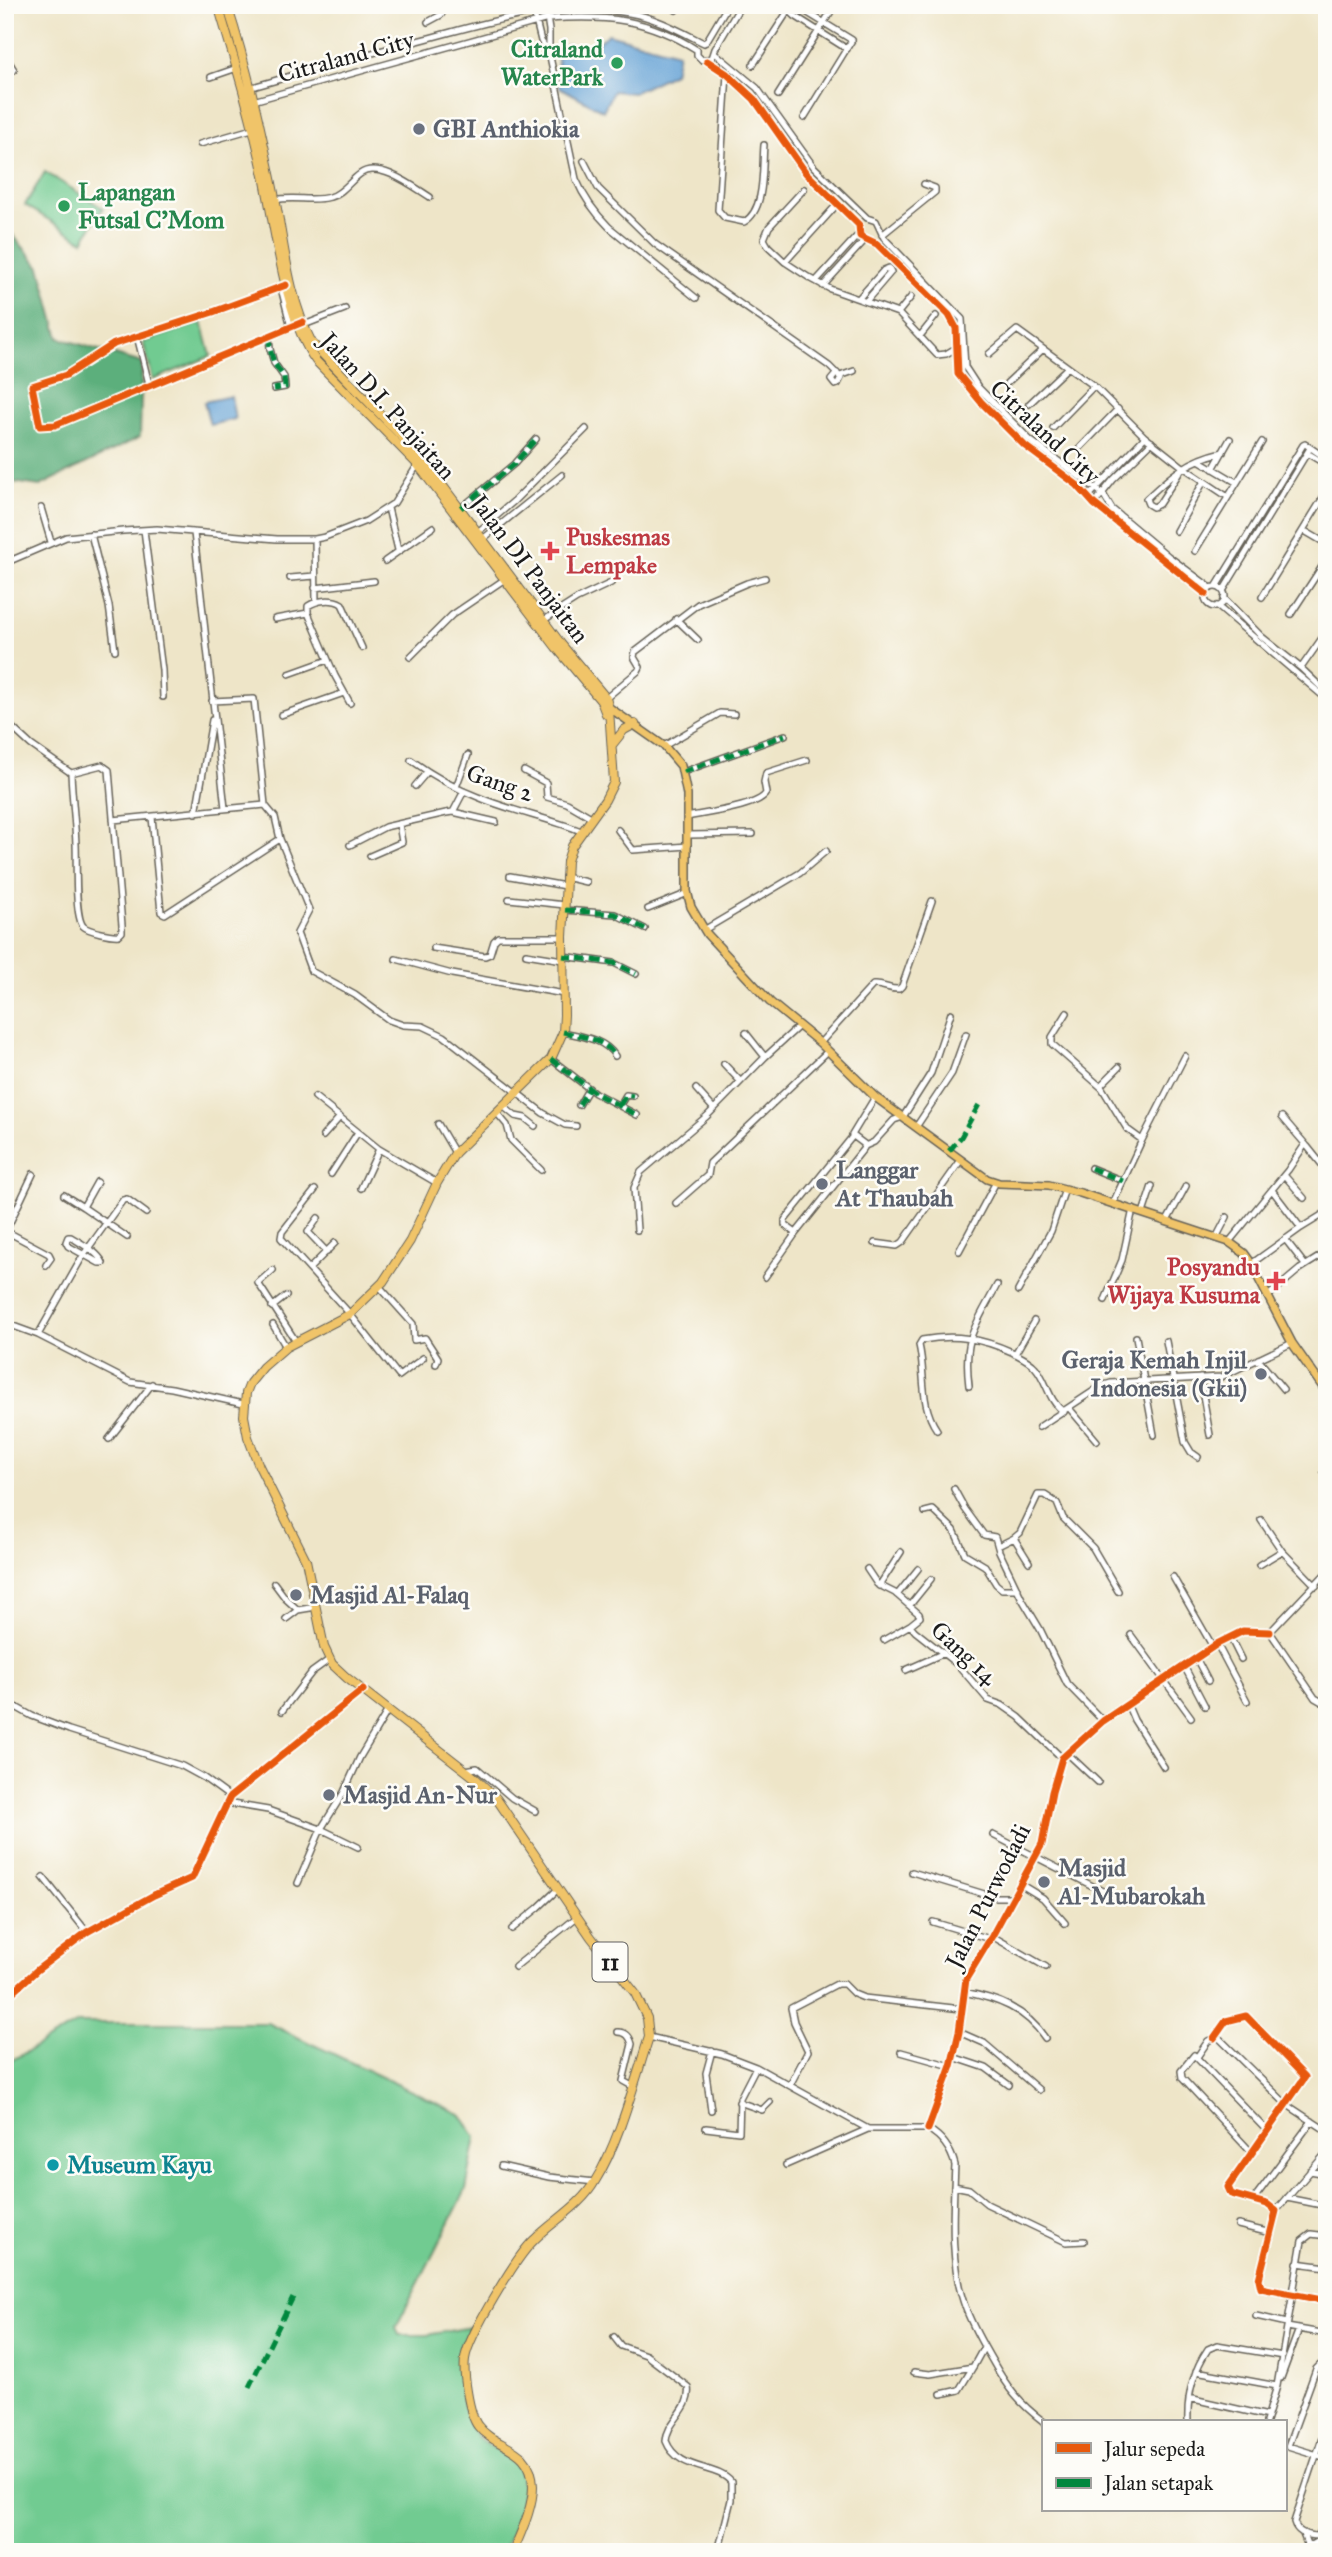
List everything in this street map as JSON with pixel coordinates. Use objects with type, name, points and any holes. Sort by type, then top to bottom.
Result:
[{"type":"highway","points":[[218,5],[237,68],[246,88]]},
{"type":"highway","points":[[227,5],[246,88]]},
{"type":"highway","name":"Jalan DI Panjaitan","points":[[246,88],[299,325],[324,359],[364,396],[461,508],[489,551],[544,620],[604,703]]},
{"type":"highway","name":"Jalan D.I. Panjaitan","points":[[250,102],[252,129],[272,201],[283,286],[299,325]]},
{"type":"highway","name":"Jalan D.I. Panjaitan","points":[[420,461],[489,551],[505,579],[556,647],[604,703]]},
{"type":"highway","points":[[243,1404],[250,1383],[256,1375],[286,1347],[350,1314],[379,1286],[410,1241],[437,1183],[455,1153],[551,1059],[563,1032],[563,937],[569,854],[614,782],[610,729],[604,703]]},
{"type":"highway","points":[[612,745],[624,730],[635,724]]},
{"type":"highway","name":"11","points":[[243,1404],[248,1437],[259,1466],[306,1560],[324,1647],[330,1659],[342,1674],[465,1770],[496,1798],[577,1917],[635,1993],[648,2018],[649,2037]]},
{"type":"highway","points":[[513,2552],[532,2495],[530,2471],[518,2454],[476,2424],[468,2390],[465,2358],[475,2331],[525,2250],[570,2210],[595,2182],[612,2145],[649,2037]]},
{"type":"main road","points":[[604,703],[664,746],[678,760],[687,795],[686,871],[691,908],[723,954],[761,993],[820,1043],[875,1097],[987,1179],[1065,1189],[1229,1242],[1244,1252],[1292,1343],[1327,1393]]},
{"type":"street","points":[[428,22],[436,20],[447,5]]},
{"type":"street","points":[[697,50],[705,43],[728,5]]},
{"type":"street","points":[[707,61],[712,58],[741,5]]},
{"type":"street","points":[[783,5],[824,21],[851,39],[804,118]]},
{"type":"street","points":[[778,95],[835,5]]},
{"type":"street","points":[[546,7],[549,52],[580,189],[597,215],[696,298]]},
{"type":"street","points":[[792,7],[818,31],[847,49]]},
{"type":"street","points":[[754,65],[792,7]]},
{"type":"street","points":[[533,8],[544,46],[549,52]]},
{"type":"street","name":"Citraland City","points":[[246,88],[533,8],[601,9],[631,13],[654,20],[705,43],[768,100],[814,167],[867,218],[876,222],[881,233],[962,319],[965,367],[975,390],[1025,446],[1077,485],[1094,504],[1206,594]]},
{"type":"street","name":"Citraland City","points":[[250,102],[548,19],[571,17],[635,22],[653,27],[697,50],[698,57],[737,82],[754,99],[806,173],[859,225]]},
{"type":"street","points":[[717,23],[727,29]]},
{"type":"street","points":[[5,55],[14,70]]},
{"type":"street","points":[[344,61],[347,76]]},
{"type":"street","points":[[211,77],[237,68]]},
{"type":"street","points":[[727,74],[718,210],[725,218],[744,222],[756,212],[764,145]]},
{"type":"street","points":[[737,82],[743,75]]},
{"type":"street","points":[[200,144],[252,129]]},
{"type":"street","points":[[584,161],[598,188],[655,244],[839,375],[854,371]]},
{"type":"street","points":[[272,201],[330,197],[362,172],[370,170],[406,180],[430,197]]},
{"type":"street","points":[[823,286],[867,240],[881,233],[935,192],[935,188],[924,184]]},
{"type":"street","points":[[804,189],[765,234],[764,239],[768,246],[785,262],[823,286],[898,313],[931,351],[940,356],[956,348]]},
{"type":"street","points":[[785,262],[832,209]]},
{"type":"street","points":[[816,281],[859,234],[859,225],[867,218]]},
{"type":"street","name":"Citraland City","points":[[859,234],[877,244],[949,315],[956,328],[958,373],[975,390],[1030,440],[1103,494],[1112,509],[1168,556],[1214,587]]},
{"type":"street","points":[[644,257],[655,244]]},
{"type":"street","points":[[652,263],[662,249]]},
{"type":"street","points":[[859,298],[884,270],[890,268],[891,272],[867,300]]},
{"type":"street","points":[[283,286],[114,344],[66,375],[32,386],[40,426],[55,425],[149,384],[345,309]]},
{"type":"street","points":[[898,313],[911,297]]},
{"type":"street","points":[[920,336],[936,316]]},
{"type":"street","points":[[989,354],[1017,330],[1094,386],[1145,437],[1228,497]]},
{"type":"street","points":[[137,336],[149,384]]},
{"type":"street","points":[[269,336],[274,363],[284,377],[285,387],[274,389]]},
{"type":"street","points":[[1007,383],[1042,350]]},
{"type":"street","points":[[1029,404],[1067,368]]},
{"type":"street","points":[[1052,428],[1094,386]]},
{"type":"street","points":[[1081,447],[1118,409]]},
{"type":"street","points":[[481,535],[586,429]]},
{"type":"street","points":[[1088,497],[1093,486],[1145,437]]},
{"type":"street","points":[[461,508],[514,464],[536,439]]},
{"type":"street","points":[[1213,469],[1230,439]]},
{"type":"street","points":[[1094,504],[1113,480],[1152,442]]},
{"type":"street","points":[[1195,551],[1262,442]]},
{"type":"street","points":[[1214,587],[1224,594],[1262,637],[1327,693],[1324,696],[1216,606],[1209,604],[1206,594],[1214,587],[1300,449],[1305,444],[1308,451],[1327,465]]},
{"type":"street","points":[[1308,451],[1327,458]]},
{"type":"street","points":[[1216,606],[1221,604],[1224,594],[1308,451]]},
{"type":"street","points":[[1183,467],[1159,504],[1153,507],[1149,504],[1146,499],[1183,467],[1223,452]]},
{"type":"street","points":[[1199,460],[1236,482]]},
{"type":"street","points":[[5,563],[51,542],[91,534],[144,530],[315,539],[339,533],[388,508],[399,497],[420,461]]},
{"type":"street","points":[[481,535],[562,475]]},
{"type":"street","points":[[1176,531],[1204,481]]},
{"type":"street","points":[[1262,597],[1327,491]]},
{"type":"street","points":[[41,508],[51,542]]},
{"type":"street","points":[[388,508],[398,550]]},
{"type":"street","points":[[384,561],[433,527]]},
{"type":"street","points":[[144,530],[163,697]]},
{"type":"street","points":[[1303,530],[1327,544]]},
{"type":"street","points":[[194,533],[225,808]]},
{"type":"street","points":[[91,534],[109,607],[115,650]]},
{"type":"street","points":[[315,539],[316,602]]},
{"type":"street","points":[[1291,614],[1327,559]]},
{"type":"street","points":[[290,578],[315,576]]},
{"type":"street","points":[[604,703],[638,671],[640,667],[634,657],[635,652],[676,619],[698,604],[765,578]]},
{"type":"street","points":[[410,657],[452,615],[505,579]]},
{"type":"street","points":[[315,588],[374,581]]},
{"type":"street","points":[[544,620],[611,583]]},
{"type":"street","points":[[350,703],[328,660],[308,613],[308,606],[316,602],[333,601],[342,604],[362,648]]},
{"type":"street","points":[[275,620],[308,613]]},
{"type":"street","points":[[676,619],[698,640]]},
{"type":"street","points":[[1301,668],[1327,631]]},
{"type":"street","points":[[289,674],[328,660]]},
{"type":"street","points":[[281,715],[344,692]]},
{"type":"street","points":[[212,701],[254,699],[265,805],[275,817],[280,839],[309,910],[297,933],[310,971],[337,984],[389,1020],[403,1025],[423,1026],[444,1037],[560,1122],[576,1126]]},
{"type":"street","points":[[664,746],[720,713],[734,714]]},
{"type":"street","points":[[196,813],[213,716]]},
{"type":"street","points":[[5,720],[31,745],[71,773]]},
{"type":"street","points":[[683,772],[785,735]]},
{"type":"street","points":[[456,787],[468,755]]},
{"type":"street","points":[[687,817],[762,799],[766,793],[766,774],[807,760]]},
{"type":"street","name":"Gang 2","points":[[411,761],[464,791],[581,831]]},
{"type":"street","points":[[94,766],[107,766],[109,770],[122,932],[119,935],[110,936],[84,928],[81,922],[76,887],[71,773],[94,766]]},
{"type":"street","points":[[524,771],[546,783],[547,797],[571,805],[592,817]]},
{"type":"street","points":[[415,786],[428,772]]},
{"type":"street","points":[[453,812],[464,791]]},
{"type":"street","points":[[113,820],[265,805]]},
{"type":"street","points":[[350,845],[384,827],[453,812],[496,822]]},
{"type":"street","points":[[152,817],[161,912],[165,914],[280,839]]},
{"type":"street","points":[[370,856],[402,842],[399,824]]},
{"type":"street","points":[[618,830],[633,850],[688,846]]},
{"type":"street","points":[[688,835],[753,834]]},
{"type":"street","points":[[704,930],[800,873],[825,851]]},
{"type":"street","points":[[510,876],[586,882]]},
{"type":"street","points":[[648,909],[688,893]]},
{"type":"street","points":[[509,899],[615,914],[645,929]]},
{"type":"street","points":[[820,1043],[873,985],[894,989],[902,986],[932,901]]},
{"type":"street","points":[[433,948],[485,956],[490,954],[498,937],[563,937]]},
{"type":"street","points":[[526,954],[610,962],[636,974]]},
{"type":"street","points":[[396,959],[452,974],[565,994]]},
{"type":"street","points":[[765,1277],[865,1146],[874,1142],[894,1120],[902,1117],[933,1068],[951,1013]]},
{"type":"street","points":[[1067,1013],[1051,1041],[1100,1086],[1127,1129],[1142,1140]]},
{"type":"street","points":[[638,1230],[633,1197],[637,1178],[647,1165],[697,1125],[798,1027]]},
{"type":"street","points":[[563,1032],[604,1044],[615,1056]]},
{"type":"street","points":[[746,1033],[765,1057]]},
{"type":"street","points":[[916,1127],[952,1073],[966,1034]]},
{"type":"street","points":[[676,1203],[708,1175],[710,1163],[828,1051]]},
{"type":"street","points":[[1114,1203],[1142,1140],[1185,1056]]},
{"type":"street","points":[[551,1059],[601,1097],[637,1115]]},
{"type":"street","points":[[724,1064],[740,1081]]},
{"type":"street","points":[[1100,1086],[1119,1067]]},
{"type":"street","points":[[579,1105],[589,1088]]},
{"type":"street","points":[[696,1089],[713,1108]]},
{"type":"street","points":[[620,1105],[626,1095],[633,1096]]},
{"type":"street","points":[[315,1097],[379,1149],[437,1183]]},
{"type":"street","points":[[796,1233],[785,1225],[785,1220],[852,1137],[875,1097]]},
{"type":"street","points":[[500,1109],[522,1117],[535,1126]]},
{"type":"street","points":[[500,1109],[510,1140],[541,1170]]},
{"type":"street","points":[[323,1136],[340,1117]]},
{"type":"street","points":[[1282,1117],[1327,1171]]},
{"type":"street","points":[[438,1124],[455,1153]]},
{"type":"street","points":[[331,1174],[358,1132]]},
{"type":"street","points":[[852,1137],[865,1146]]},
{"type":"street","points":[[1229,1242],[1306,1145]]},
{"type":"street","points":[[361,1188],[379,1149]]},
{"type":"street","points":[[875,1243],[897,1247],[903,1242],[961,1160]]},
{"type":"street","points":[[1091,1168],[1123,1181]]},
{"type":"street","points":[[33,1174],[6,1232],[49,1254],[51,1258],[46,1265]]},
{"type":"street","points":[[1284,1175],[1304,1198]]},
{"type":"street","points":[[83,1207],[97,1182]]},
{"type":"street","points":[[958,1251],[996,1182]]},
{"type":"street","points":[[1143,1213],[1152,1186]]},
{"type":"street","points":[[1167,1221],[1186,1186]]},
{"type":"street","points":[[1018,1291],[1051,1231],[1065,1189]]},
{"type":"street","points":[[315,1190],[281,1235],[400,1376],[423,1358]]},
{"type":"street","points":[[1272,1190],[1301,1228]]},
{"type":"street","points":[[64,1195],[127,1237]]},
{"type":"street","points":[[38,1335],[86,1251],[124,1199],[146,1213]]},
{"type":"street","points":[[1105,1300],[1122,1260],[1133,1209]]},
{"type":"street","points":[[1251,1264],[1327,1212]]},
{"type":"street","points":[[1216,1238],[1227,1217]]},
{"type":"street","points":[[318,1218],[308,1233],[327,1252]]},
{"type":"street","points":[[1284,1239],[1305,1265]]},
{"type":"street","points":[[309,1269],[335,1243]]},
{"type":"street","points":[[1268,1296],[1305,1265],[1327,1252]]},
{"type":"street","points":[[258,1283],[273,1270]]},
{"type":"street","points":[[253,1276],[296,1340]]},
{"type":"street","points":[[970,1386],[968,1338],[997,1285]]},
{"type":"street","points":[[379,1286],[413,1324],[414,1340],[425,1338],[438,1358],[436,1364]]},
{"type":"street","points":[[272,1307],[286,1296]]},
{"type":"street","points":[[1016,1354],[1034,1321]]},
{"type":"street","points":[[5,1323],[38,1335],[124,1380],[243,1404]]},
{"type":"street","points":[[273,1325],[286,1347]]},
{"type":"street","points":[[937,1430],[931,1422],[925,1401],[919,1345],[922,1340],[944,1336],[981,1340],[1016,1354],[1035,1367],[1054,1404],[1067,1410],[1097,1441]]},
{"type":"street","points":[[1136,1337],[1154,1435]]},
{"type":"street","points":[[1166,1341],[1185,1442],[1198,1457]]},
{"type":"street","points":[[1039,1427],[1101,1386],[1111,1383],[1227,1376],[1292,1343]]},
{"type":"street","points":[[1258,1359],[1283,1389]]},
{"type":"street","points":[[1200,1378],[1210,1434]]},
{"type":"street","points":[[108,1439],[152,1384]]},
{"type":"street","points":[[954,1489],[979,1529],[985,1536],[993,1535],[1070,1690],[1104,1721]]},
{"type":"street","points":[[998,1546],[1020,1532],[1038,1495],[1045,1494],[1057,1503],[1063,1518],[1093,1548],[1118,1591]]},
{"type":"street","points":[[925,1512],[933,1510],[949,1523],[965,1554],[985,1566],[996,1584],[1002,1588],[1018,1589]]},
{"type":"street","points":[[1261,1520],[1282,1551],[1316,1586]]},
{"type":"street","points":[[1014,1538],[1029,1562]]},
{"type":"street","points":[[1259,1565],[1282,1551]]},
{"type":"street","points":[[880,1586],[901,1552]]},
{"type":"street","name":"Gang 14","points":[[867,1569],[880,1586],[910,1605],[920,1616],[910,1625],[963,1670],[988,1700],[1002,1705],[1019,1717],[1098,1782]]},
{"type":"street","points":[[897,1595],[918,1569]]},
{"type":"street","points":[[1064,1756],[1104,1721],[1215,1645],[1242,1631],[1270,1632],[1327,1572]]},
{"type":"street","points":[[1173,1577],[1247,1701]]},
{"type":"street","points":[[910,1605],[931,1579]]},
{"type":"street","points":[[274,1583],[286,1600],[298,1610]]},
{"type":"street","points":[[286,1619],[298,1610],[316,1607]]},
{"type":"street","points":[[884,1640],[910,1625]]},
{"type":"street","points":[[1270,1632],[1315,1698],[1327,1702]]},
{"type":"street","points":[[1131,1635],[1191,1717]]},
{"type":"street","points":[[1230,1636],[1241,1660]]},
{"type":"street","points":[[906,1670],[944,1653]]},
{"type":"street","points":[[1196,1658],[1208,1681]]},
{"type":"street","points":[[282,1712],[312,1672],[330,1659]]},
{"type":"street","points":[[1184,1666],[1205,1706]]},
{"type":"street","points":[[5,1999],[37,1970],[87,1932],[154,1895],[192,1878],[228,1800],[363,1690]]},
{"type":"street","points":[[5,1701],[32,1716],[183,1766],[204,1778],[228,1800],[268,1810],[321,1829],[358,1847]]},
{"type":"street","points":[[1128,1706],[1164,1767]]},
{"type":"street","points":[[298,1883],[321,1829],[388,1710]]},
{"type":"street","name":"Jalan Purwodadi","points":[[928,2129],[951,2066],[967,1975],[991,1938],[1036,1856],[1044,1837],[1052,1792],[1064,1756]]},
{"type":"street","points":[[465,1770],[477,1768],[512,1798],[535,1811]]},
{"type":"street","points":[[993,1835],[1119,1900]]},
{"type":"street","points":[[912,1872],[995,1897],[1013,1897]]},
{"type":"street","points":[[43,1877],[87,1932]]},
{"type":"street","points":[[1020,1884],[1043,1898],[1065,1923]]},
{"type":"street","points":[[512,1929],[558,1889]]},
{"type":"street","points":[[515,1967],[577,1917]]},
{"type":"street","points":[[933,1922],[991,1938],[1046,1967]]},
{"type":"street","points":[[790,2085],[808,2049],[794,2022],[791,2008],[837,1984],[844,1984],[855,1995],[864,1998],[962,2009]]},
{"type":"street","points":[[964,1992],[1019,2010],[1036,2024],[1045,2038]]},
{"type":"street","points":[[1214,2038],[1217,2030],[1226,2021],[1246,2016],[1305,2077],[1228,2187],[1231,2194],[1270,2206],[1276,2211]]},
{"type":"street","points":[[618,2032],[625,2033],[631,2040],[623,2081],[632,2086]]},
{"type":"street","points":[[959,2032],[984,2043],[1039,2091]]},
{"type":"street","points":[[649,2037],[712,2051],[756,2067],[868,2129]]},
{"type":"street","points":[[1197,2057],[1208,2041],[1219,2038],[1286,2104],[1327,2131]]},
{"type":"street","points":[[711,2110],[706,2073],[712,2051]]},
{"type":"street","points":[[901,2052],[951,2066]]},
{"type":"street","points":[[1252,2153],[1182,2078],[1181,2071],[1194,2055],[1267,2131]]},
{"type":"street","points":[[953,2057],[986,2068],[1009,2085]]},
{"type":"street","points":[[706,2128],[739,2132],[739,2102],[756,2067]]},
{"type":"street","points":[[739,2102],[762,2110],[770,2102]]},
{"type":"street","points":[[1252,2200],[1312,2120]]},
{"type":"street","points":[[786,2165],[868,2129],[928,2129],[936,2134],[952,2154],[955,2165],[955,2243],[960,2290],[966,2309],[984,2347],[1014,2396],[1030,2413],[1042,2421]]},
{"type":"street","points":[[1327,2152],[1276,2211],[1259,2286],[1265,2290],[1327,2301]]},
{"type":"street","points":[[501,2166],[550,2177],[595,2182]]},
{"type":"street","points":[[1310,2171],[1327,2174]]},
{"type":"street","points":[[954,2186],[969,2189],[987,2204],[1066,2242],[1084,2241]]},
{"type":"street","points":[[1287,2198],[1327,2206]]},
{"type":"street","points":[[1238,2224],[1271,2233]]},
{"type":"street","points":[[1278,2385],[1297,2263],[1304,2237],[1327,2235]]},
{"type":"street","points":[[1297,2263],[1327,2267]]},
{"type":"street","points":[[1256,2316],[1327,2334]]},
{"type":"street","points":[[1189,2398],[1267,2419],[1299,2329]]},
{"type":"street","points":[[614,2337],[621,2346],[646,2355],[688,2388],[688,2402],[668,2430],[666,2441],[669,2448],[686,2462],[699,2469],[723,2474],[731,2482],[729,2510],[718,2552]]},
{"type":"street","points":[[1188,2420],[1189,2398],[1196,2371],[1212,2346],[1283,2356]]},
{"type":"street","points":[[940,2394],[958,2390],[984,2347]]},
{"type":"street","points":[[1286,2452],[1316,2369],[1320,2365],[1327,2366]]},
{"type":"street","points":[[914,2372],[930,2374],[973,2367]]},
{"type":"street","points":[[1196,2371],[1278,2385]]},
{"type":"street","points":[[1322,2537],[1303,2533],[1297,2529],[1294,2522],[1327,2423]]},
{"type":"street","points":[[1288,2446],[1325,2458],[1327,2471]]},
{"type":"street","points":[[1303,2533],[1309,2545],[1322,2537],[1327,2519]]},
{"type":"green space","name":"Lapangan Futsal C'Mom","points":[[45,172],[103,208],[83,241],[25,205]]},
{"type":"green space","points":[[5,226],[40,267],[59,338],[142,363],[140,437],[40,486],[5,481]]},
{"type":"green space","points":[[202,322],[211,356],[153,380],[143,342]]},
{"type":"green space","points":[[78,2023],[268,2023],[460,2114],[476,2137],[466,2190],[396,2327],[399,2335],[427,2335],[470,2327],[460,2349],[458,2361],[459,2385],[465,2412],[481,2440],[513,2460],[522,2480],[520,2506],[502,2552],[5,2552],[5,2064]]},
{"type":"water","name":"Citraland WaterPark","points":[[608,34],[678,53],[674,73],[633,93],[613,91],[603,111],[559,87],[557,54],[566,44],[590,49]]},
{"type":"water","points":[[231,396],[235,419],[210,425],[204,402]]},
{"type":"marked path","points":[[269,336],[274,363],[284,377],[285,387],[274,389]]},
{"type":"marked path","points":[[461,508],[514,464],[536,439]]},
{"type":"marked path","points":[[683,772],[785,735]]},
{"type":"marked path","points":[[565,910],[615,914],[645,929]]},
{"type":"marked path","points":[[563,956],[614,963],[636,974]]},
{"type":"marked path","points":[[563,1032],[599,1042],[615,1056]]},
{"type":"marked path","points":[[551,1059],[595,1093],[637,1115]]},
{"type":"marked path","points":[[579,1105],[589,1088]]},
{"type":"marked path","points":[[620,1105],[626,1095],[633,1096]]},
{"type":"marked path","points":[[949,1151],[961,1137],[981,1101]]},
{"type":"marked path","points":[[1091,1168],[1123,1181]]},
{"type":"marked path","points":[[249,2387],[295,2293]]},
{"type":"cycle path","points":[[707,61],[727,74],[754,99],[806,173],[859,225],[860,236],[877,244],[949,315],[956,328],[958,374],[981,402],[1025,446],[1077,485],[1094,504],[1206,594]]},
{"type":"cycle path","points":[[286,285],[114,344],[66,375],[32,386],[40,426],[55,425],[303,322]]},
{"type":"cycle path","points":[[928,2129],[951,2066],[959,2032],[966,1979],[1042,1844],[1062,1758],[1103,1721],[1217,1644],[1243,1631],[1270,1632]]},
{"type":"cycle path","points":[[5,1999],[37,1970],[87,1932],[154,1895],[192,1878],[230,1797],[363,1690]]},
{"type":"cycle path","points":[[1214,2038],[1226,2021],[1246,2016],[1305,2077],[1228,2187],[1231,2194],[1267,2204],[1276,2211],[1259,2279],[1261,2288],[1327,2301]]},
{"type":"place","name":"Citraland WaterPark","points":[[617,63]]},
{"type":"place","name":"GBI Anthiokia","points":[[419,129]]},
{"type":"place","name":"Lapangan Futsal C'Mom","points":[[64,206]]},
{"type":"place","name":"Puskesmas Lempake","points":[[550,551]]},
{"type":"place","name":"Langgar At Thaubah","points":[[822,1184]]},
{"type":"place","name":"Posyandu Wijaya Kusuma","points":[[1276,1281]]},
{"type":"place","name":"Geraja Kemah Injil Indonesia (Gkii)","points":[[1261,1374]]},
{"type":"place","name":"Masjid Al-Falaq","points":[[296,1595]]},
{"type":"place","name":"Masjid An-Nur","points":[[329,1795]]},
{"type":"place","name":"Masjid Al-Mubarokah","points":[[1044,1882]]},
{"type":"place","name":"Museum Kayu","points":[[53,2165]]}]
